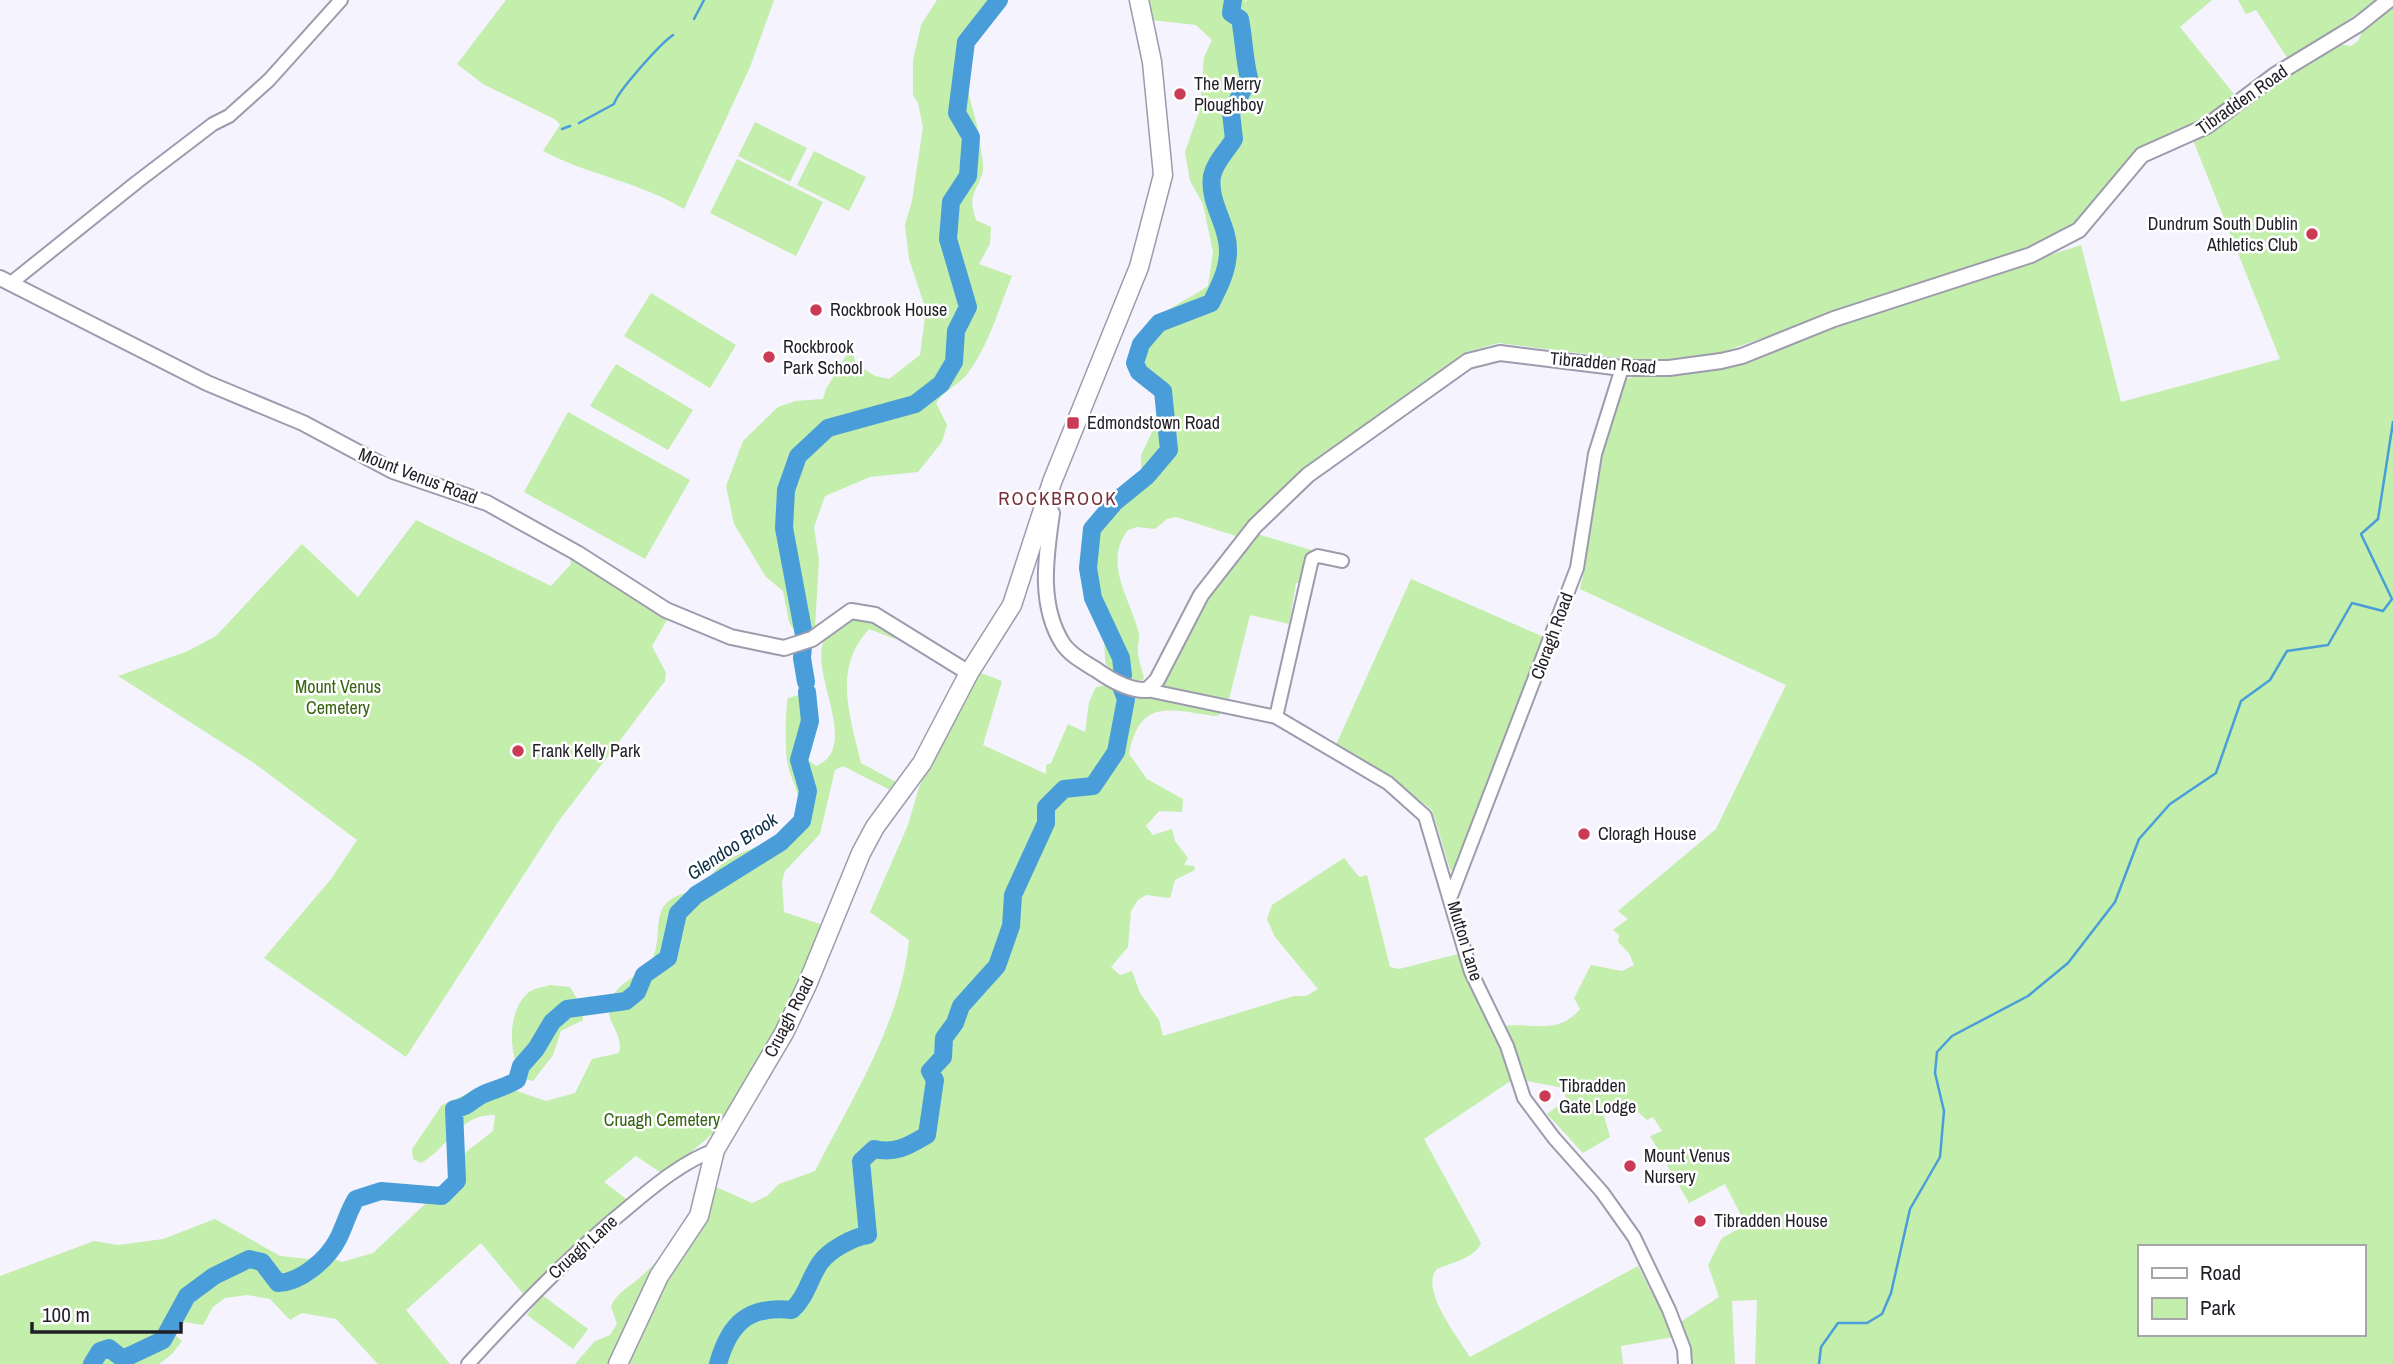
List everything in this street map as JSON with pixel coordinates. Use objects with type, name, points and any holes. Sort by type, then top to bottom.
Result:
[{"type":"main road","points":[[969,673],[1012,605],[1045,503],[1139,267],[1161,192],[1163,175],[1152,62],[1139,0]]},
{"type":"main road","name":"Cruagh Road","points":[[618,1364],[663,1269],[699,1216],[715,1150],[784,1033],[860,853],[875,827],[922,763],[969,673]]},
{"type":"street","points":[[6,281],[213,124],[229,116],[269,80],[341,0]]},
{"type":"street","name":"Tibradden Road","points":[[1140,689],[1153,686],[1201,595],[1255,526],[1308,475],[1468,361],[1500,353],[1622,368],[1669,369],[1742,356],[1834,319],[1941,286],[2056,243],[2079,230],[2134,161],[2207,126],[2275,75],[2359,24],[2389,0]]},
{"type":"street","name":"Mount Venus Road","points":[[6,281],[207,383],[303,422],[393,471],[487,503],[685,618],[763,646],[784,648],[798,645],[843,614],[862,610],[875,615],[969,673]]},
{"type":"street","name":"Cloragh Road","points":[[1451,896],[1577,568],[1595,454],[1622,368]]},
{"type":"street","points":[[1045,503],[1052,513],[1047,547],[1046,598],[1064,645],[1107,677],[1140,689]]},
{"type":"street","points":[[1276,717],[1312,559],[1318,556],[1342,561]]},
{"type":"street","name":"Mutton Lane","points":[[1140,689],[1276,717],[1388,783],[1425,816],[1451,896],[1471,972],[1507,1046],[1524,1098],[1554,1138],[1602,1192],[1634,1237],[1672,1319],[1684,1349],[1685,1364]]},
{"type":"street","name":"Cruagh Lane","points":[[468,1364],[589,1239],[650,1189],[699,1155],[715,1150]]},
{"type":"green space","points":[[506,0],[774,0],[750,67],[684,209],[650,192],[543,151],[560,125],[556,120],[483,84],[457,64]]},
{"type":"green space","points":[[937,0],[1009,0],[971,50],[966,78],[983,163],[972,205],[976,220],[991,227],[990,244],[979,264],[1012,276],[988,338],[975,362],[964,377],[936,403],[947,425],[942,442],[918,472],[870,477],[825,496],[814,527],[819,560],[815,626],[797,635],[789,622],[783,591],[766,577],[734,524],[726,486],[743,441],[778,407],[796,401],[823,399],[847,354],[853,355],[857,365],[875,376],[889,379],[920,355],[926,310],[909,259],[905,225],[912,201],[923,127],[918,103],[913,95],[913,60],[921,25]]},
{"type":"green space","points":[[1146,0],[1245,0],[1245,3],[1247,0],[2212,0],[2180,27],[2238,99],[2176,138],[2136,153],[2086,212],[2069,227],[2016,253],[1979,263],[1705,358],[1635,360],[1499,343],[1466,352],[1317,462],[1236,536],[1176,517],[1167,519],[1155,529],[1137,527],[1128,530],[1121,542],[1118,567],[1139,633],[1138,655],[1144,679],[1139,681],[1113,671],[1106,664],[1105,617],[1084,563],[1086,538],[1090,525],[1101,508],[1141,475],[1141,455],[1154,428],[1160,392],[1132,371],[1139,339],[1157,318],[1208,286],[1213,252],[1203,204],[1190,181],[1185,152],[1200,109],[1204,57],[1212,40],[1196,25],[1151,20]]},
{"type":"green space","points":[[2238,0],[2379,0],[2288,59],[2256,10],[2246,14]]},
{"type":"green space","points":[[2393,5],[2393,1364],[1755,1364],[1757,1300],[1732,1301],[1735,1364],[1691,1364],[1679,1323],[1719,1297],[1708,1265],[1722,1238],[1746,1225],[1725,1184],[1689,1203],[1650,1136],[1662,1131],[1653,1117],[1647,1120],[1628,1103],[1604,1116],[1610,1137],[1583,1153],[1547,1114],[1566,1100],[1564,1088],[1527,1081],[1504,1026],[1544,1026],[1562,1022],[1580,1009],[1574,998],[1591,965],[1622,971],[1634,965],[1629,953],[1618,942],[1619,935],[1613,930],[1628,919],[1618,911],[1716,829],[1786,685],[1580,589],[1602,448],[1611,413],[1624,380],[1642,374],[1661,374],[1835,324],[2081,245],[2121,402],[2280,359],[2193,140],[2229,120],[2259,93],[2337,44],[2351,46],[2358,41],[2365,26]]},
{"type":"green space","points":[[755,122],[807,148],[790,182],[738,156]]},
{"type":"green space","points":[[814,151],[866,177],[849,211],[797,185]]},
{"type":"green space","points":[[737,159],[823,202],[796,256],[710,213]]},
{"type":"green space","points":[[651,293],[736,345],[710,388],[624,336]]},
{"type":"green space","points":[[616,364],[693,410],[668,450],[590,406]]},
{"type":"green space","points":[[568,412],[690,480],[645,559],[524,492]]},
{"type":"green space","name":"Mount Venus Cemetery","points":[[416,520],[551,586],[571,564],[570,558],[617,584],[668,618],[652,646],[666,673],[665,681],[558,822],[406,1057],[264,958],[331,879],[357,840],[254,763],[118,676],[188,651],[216,636],[302,544],[358,597]]},
{"type":"green space","points":[[1254,533],[1311,550],[1303,583],[1296,583],[1289,624],[1250,615],[1229,699],[1161,686],[1198,612]]},
{"type":"green space","points":[[1411,579],[1546,638],[1455,873],[1450,869],[1432,810],[1409,792],[1335,747]]},
{"type":"green space","name":"Cruagh Cemetery","points":[[858,616],[898,633],[895,639],[869,629],[858,644],[847,676],[849,710],[861,763],[896,782],[890,790],[843,766],[835,770],[820,834],[785,871],[782,881],[784,912],[823,925],[791,1006],[717,1130],[664,1175],[636,1156],[604,1182],[629,1201],[570,1250],[525,1296],[481,1243],[406,1310],[450,1364],[378,1364],[336,1319],[302,1313],[290,1320],[270,1299],[247,1295],[225,1298],[213,1307],[203,1325],[185,1322],[173,1333],[182,1341],[172,1354],[159,1364],[0,1364],[0,1276],[94,1241],[118,1245],[163,1239],[215,1219],[280,1256],[308,1259],[322,1255],[342,1262],[373,1253],[458,1172],[466,1152],[493,1131],[495,1115],[483,1116],[463,1125],[421,1163],[413,1159],[412,1149],[442,1105],[485,1086],[502,1086],[546,1101],[575,1093],[592,1059],[619,1053],[619,1039],[609,1013],[611,999],[621,986],[650,962],[657,941],[659,918],[665,905],[673,898],[699,887],[725,862],[779,835],[793,821],[798,800],[787,761],[788,698],[803,694],[807,700],[808,760],[816,766],[829,756],[835,741],[822,666],[822,649],[830,633]]},
{"type":"green space","points":[[978,672],[1002,681],[983,745],[1046,774],[1046,765],[1051,763],[1068,724],[1085,732],[1089,702],[1096,687],[1107,685],[1132,695],[1218,709],[1220,715],[1214,716],[1170,711],[1149,716],[1134,736],[1129,754],[1147,779],[1183,799],[1182,812],[1159,811],[1146,826],[1153,835],[1172,829],[1175,841],[1188,858],[1184,865],[1194,866],[1195,870],[1175,880],[1170,898],[1146,895],[1138,900],[1131,911],[1128,947],[1111,967],[1120,975],[1132,971],[1140,993],[1159,1020],[1163,1036],[1294,996],[1306,996],[1318,989],[1275,937],[1267,919],[1272,905],[1344,858],[1359,877],[1367,875],[1390,967],[1399,969],[1458,954],[1463,971],[1512,1080],[1424,1139],[1481,1243],[1474,1253],[1437,1269],[1433,1278],[1436,1300],[1442,1313],[1470,1357],[1638,1266],[1674,1337],[1621,1346],[1623,1364],[575,1364],[595,1341],[610,1335],[617,1324],[611,1306],[613,1302],[658,1260],[676,1238],[691,1214],[701,1187],[716,1187],[752,1203],[767,1196],[779,1184],[815,1171],[873,1059],[896,1001],[904,971],[909,940],[870,912],[908,825],[919,787]]},
{"type":"green space","points":[[550,985],[570,987],[582,1007],[583,1020],[561,1031],[553,1055],[533,1081],[524,1079],[512,1047],[516,1011],[529,992]]},
{"type":"green space","points":[[542,1295],[588,1329],[573,1349],[527,1315]]},
{"type":"waterway","points":[[694,19],[704,0]]},
{"type":"waterway","name":"Glendoo Brook","points":[[806,682],[802,658],[804,635],[784,528],[786,490],[798,456],[828,428],[915,404],[941,384],[954,362],[956,331],[968,307],[948,239],[951,202],[968,176],[971,137],[957,113],[966,42],[999,0]]},
{"type":"waterway","points":[[718,1364],[728,1338],[743,1320],[763,1311],[792,1310],[801,1299],[816,1269],[829,1253],[855,1238],[868,1235],[861,1161],[874,1149],[895,1150],[927,1135],[935,1080],[930,1071],[943,1057],[944,1038],[955,1023],[961,1006],[997,966],[1011,926],[1013,895],[1046,823],[1046,807],[1064,789],[1093,786],[1116,752],[1126,699],[1120,684],[1123,675],[1121,658],[1093,598],[1088,568],[1092,529],[1115,502],[1147,476],[1169,450],[1163,391],[1139,372],[1135,363],[1141,344],[1159,323],[1211,303],[1225,272],[1227,242],[1213,196],[1212,176],[1218,161],[1234,139],[1231,113],[1249,78],[1240,19],[1231,13],[1233,0]]},
{"type":"waterway","points":[[579,123],[614,104],[640,68],[673,35]]},
{"type":"waterway","points":[[562,129],[570,126]]},
{"type":"waterway","points":[[1819,1364],[1821,1347],[1838,1323],[1867,1323],[1882,1314],[1891,1293],[1910,1209],[1940,1157],[1944,1111],[1935,1073],[1937,1052],[1952,1036],[2028,996],[2068,963],[2115,902],[2139,839],[2170,804],[2216,773],[2241,701],[2270,680],[2287,651],[2328,645],[2352,603],[2383,611],[2392,599],[2361,534],[2378,519],[2393,422]]},
{"type":"waterway","name":"Glendoo Brook","points":[[92,1364],[100,1351],[109,1348],[123,1359],[163,1340],[187,1296],[214,1276],[249,1259],[262,1262],[278,1283],[296,1279],[320,1262],[333,1247],[356,1199],[381,1191],[442,1196],[457,1181],[454,1109],[517,1080],[521,1066],[536,1049],[552,1022],[567,1009],[626,1001],[637,992],[644,975],[668,958],[678,913],[696,895],[781,842],[802,821],[808,791],[799,760],[810,721],[807,692]]},
{"type":"place","name":"The Merry Ploughboy","points":[[1180,94]]},
{"type":"place","name":"Dundrum South Dublin Athletics Club","points":[[2312,234]]},
{"type":"place","name":"Rockbrook House","points":[[816,310]]},
{"type":"place","name":"Rockbrook Park School","points":[[769,357]]},
{"type":"place","name":"Edmondstown Road","points":[[1073,423]]},
{"type":"place","name":"Frank Kelly Park","points":[[518,751]]},
{"type":"place","name":"Cloragh House","points":[[1584,834]]},
{"type":"place","name":"Tibradden Gate Lodge","points":[[1545,1096]]},
{"type":"place","name":"Mount Venus Nursery","points":[[1630,1166]]},
{"type":"place","name":"Tibradden House","points":[[1700,1221]]},
{"type":"district","name":"ROCKBROOK","points":[[1058,498]]}]
